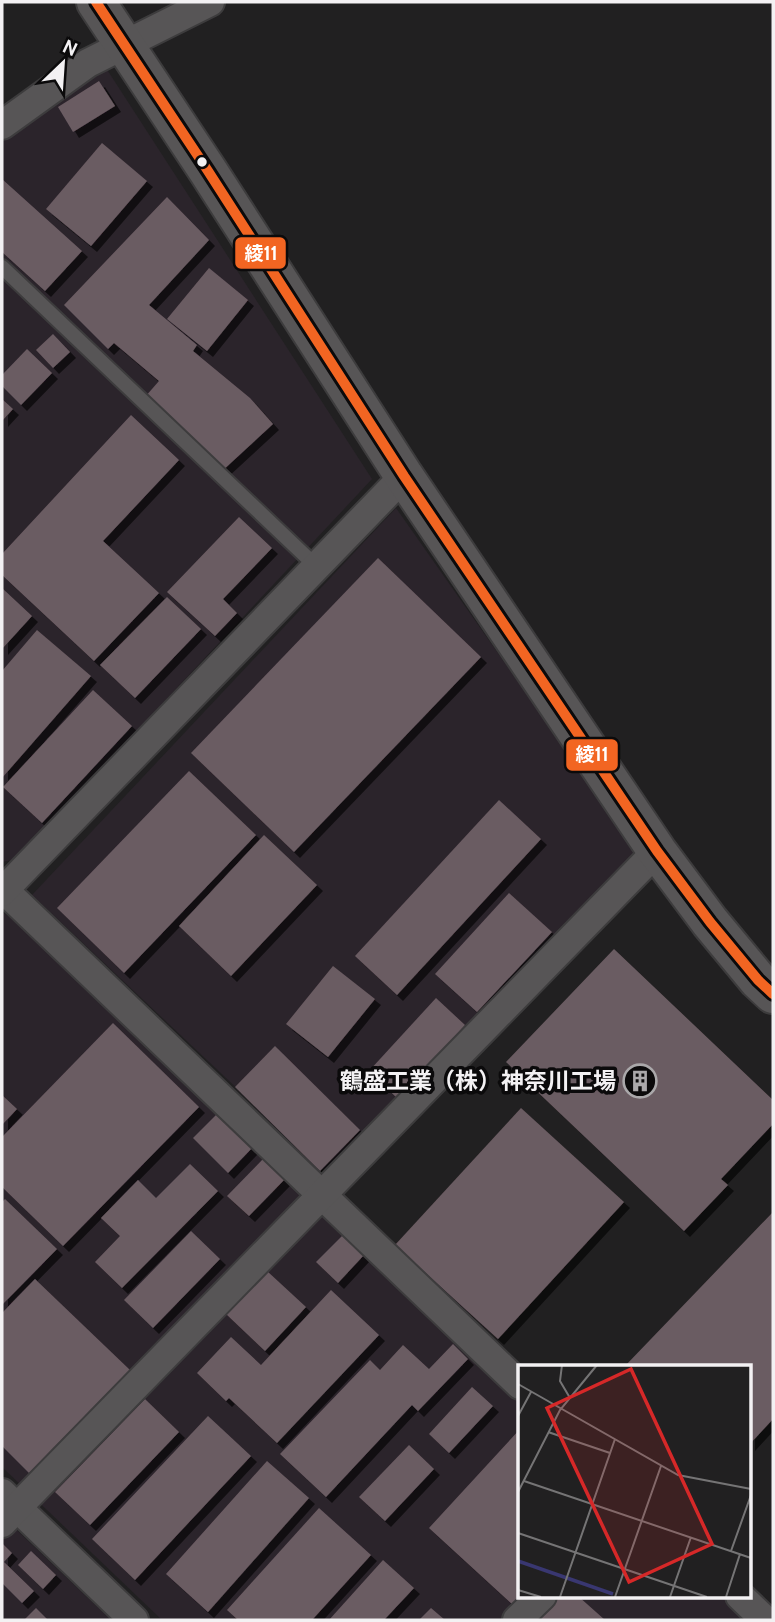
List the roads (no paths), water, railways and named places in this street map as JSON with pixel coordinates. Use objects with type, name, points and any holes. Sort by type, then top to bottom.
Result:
[{"type":"street","points":[[96,2],[404,476],[657,850],[717,931],[773,994]]},
{"type":"street","points":[[2,125],[88,63],[207,2]]},
{"type":"street","points":[[404,476],[2,890],[518,1383]]},
{"type":"street","points":[[134,1620],[7,1508],[323,1195],[657,850]]},
{"type":"street","points":[[517,1620],[540,1598]]},
{"type":"street","points":[[742,1598],[765,1620]]},
{"type":"lane","points":[[2,267],[317,567]]},
{"type":"place","name":"鶴盛工業（株）神奈川工場","points":[[640,1081]]}]
